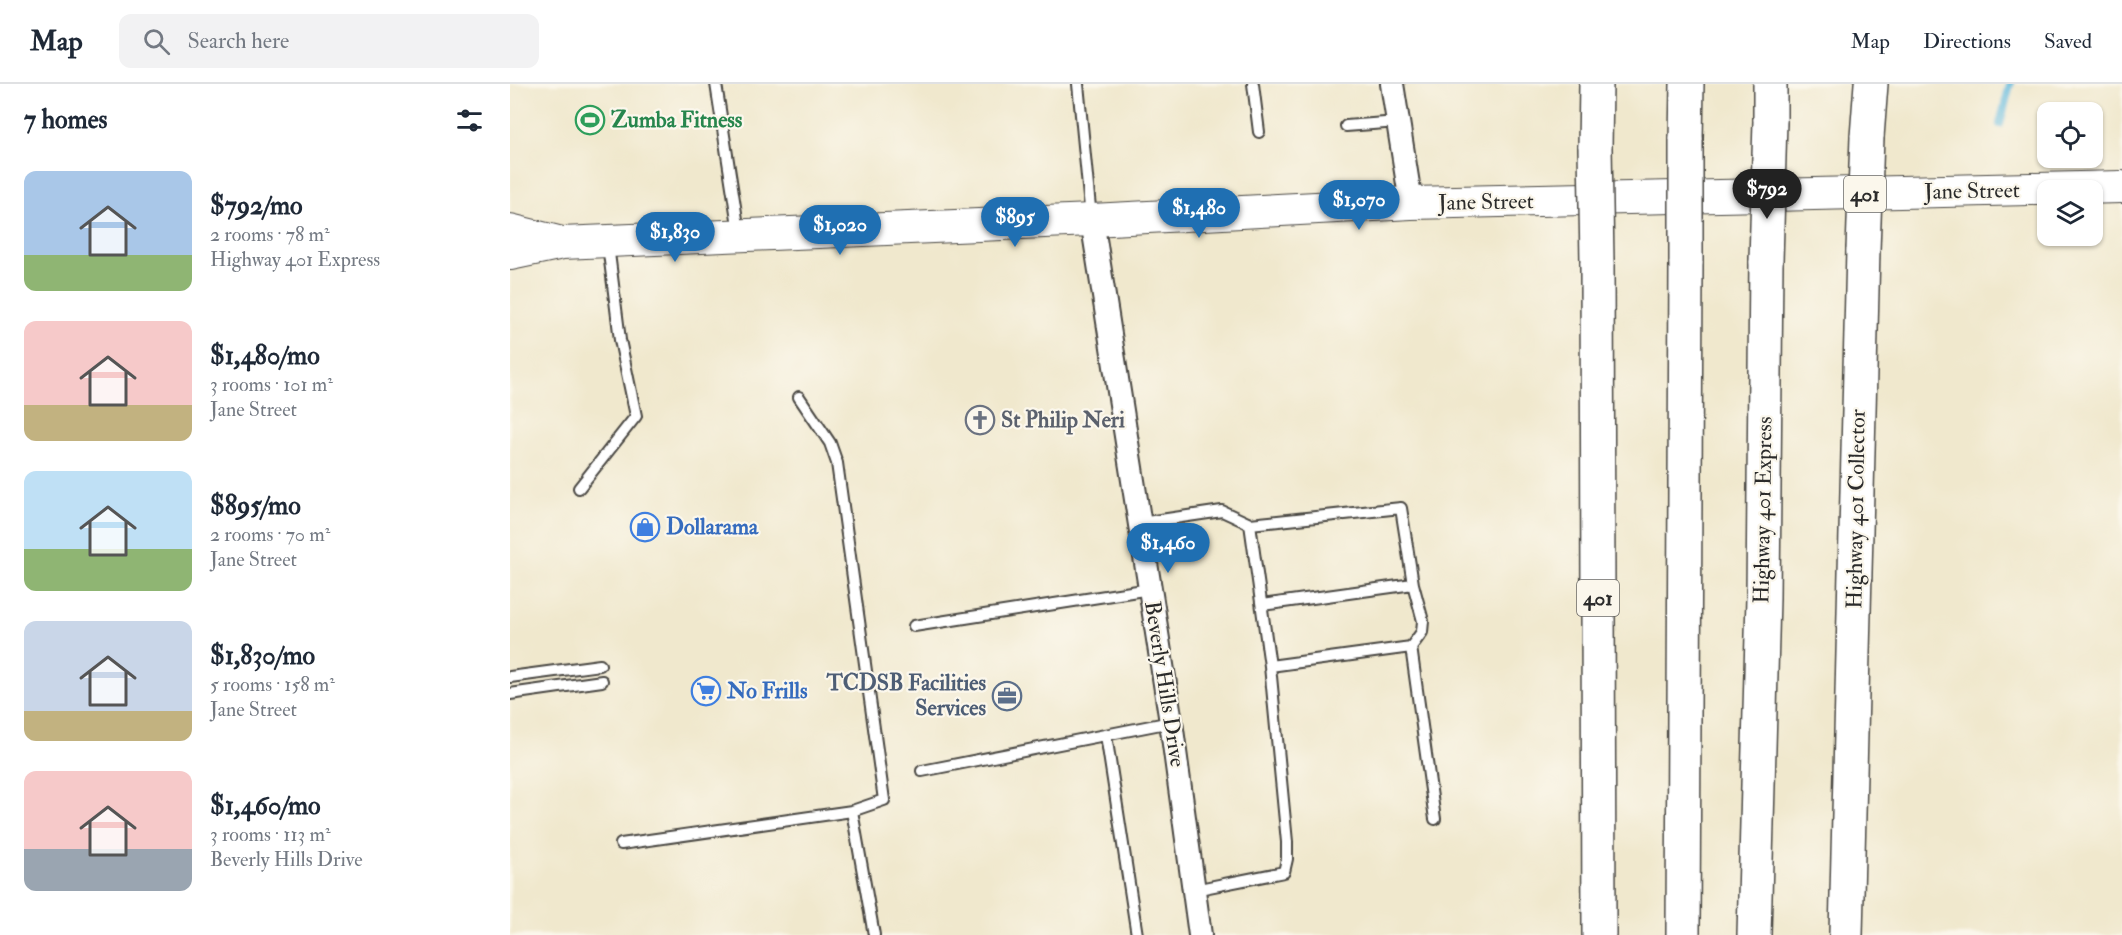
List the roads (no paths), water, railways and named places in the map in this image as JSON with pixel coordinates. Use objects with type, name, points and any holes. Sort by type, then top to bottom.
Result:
[{"type":"highway","name":"401","points":[[1596,84],[1599,935]]},
{"type":"highway","points":[[1683,935],[1687,84]]},
{"type":"highway","name":"Highway 401 Express","points":[[1754,935],[1763,598],[1770,84]]},
{"type":"highway","name":"Highway 401 Collector","points":[[1846,935],[1863,250],[1871,84]]},
{"type":"main road","name":"Jane Street","points":[[511,233],[562,243],[1092,220],[1411,203],[2122,187]]},
{"type":"street","points":[[1392,84],[1411,203]]},
{"type":"street","name":"Beverly Hills Drive","points":[[1092,220],[1171,722],[1200,935]]},
{"type":"lane","points":[[716,84],[740,235]]},
{"type":"lane","points":[[1078,84],[1092,220]]},
{"type":"lane","points":[[1253,84],[1259,132]]},
{"type":"lane","points":[[1346,126],[1398,122]]},
{"type":"lane","points":[[579,488],[636,416],[621,340],[607,241]]},
{"type":"lane","points":[[621,844],[852,811],[884,800],[837,463],[830,443],[799,397]]},
{"type":"lane","points":[[1140,524],[1222,511],[1250,524],[1401,508],[1413,584],[1423,621],[1422,632],[1411,646],[1270,666]]},
{"type":"lane","points":[[1194,890],[1284,872],[1287,859],[1270,666],[1250,524]]},
{"type":"lane","points":[[1262,605],[1413,584]]},
{"type":"lane","points":[[914,626],[1150,590]]},
{"type":"lane","points":[[1411,646],[1435,819]]},
{"type":"lane","points":[[510,677],[600,665]]},
{"type":"lane","points":[[510,694],[602,681]]},
{"type":"lane","points":[[922,771],[1171,722]]},
{"type":"lane","points":[[1106,735],[1137,935]]},
{"type":"lane","points":[[852,811],[874,935]]},
{"type":"waterway","points":[[2000,124],[2010,84]]},
{"type":"place","name":"Zumba Fitness","points":[[590,120]]},
{"type":"place","name":"St Philip Neri","points":[[980,420]]},
{"type":"place","name":"Dollarama","points":[[645,527]]},
{"type":"place","name":"No Frills","points":[[706,691]]},
{"type":"place","name":"TCDSB Facilities Services","points":[[1007,696]]}]
